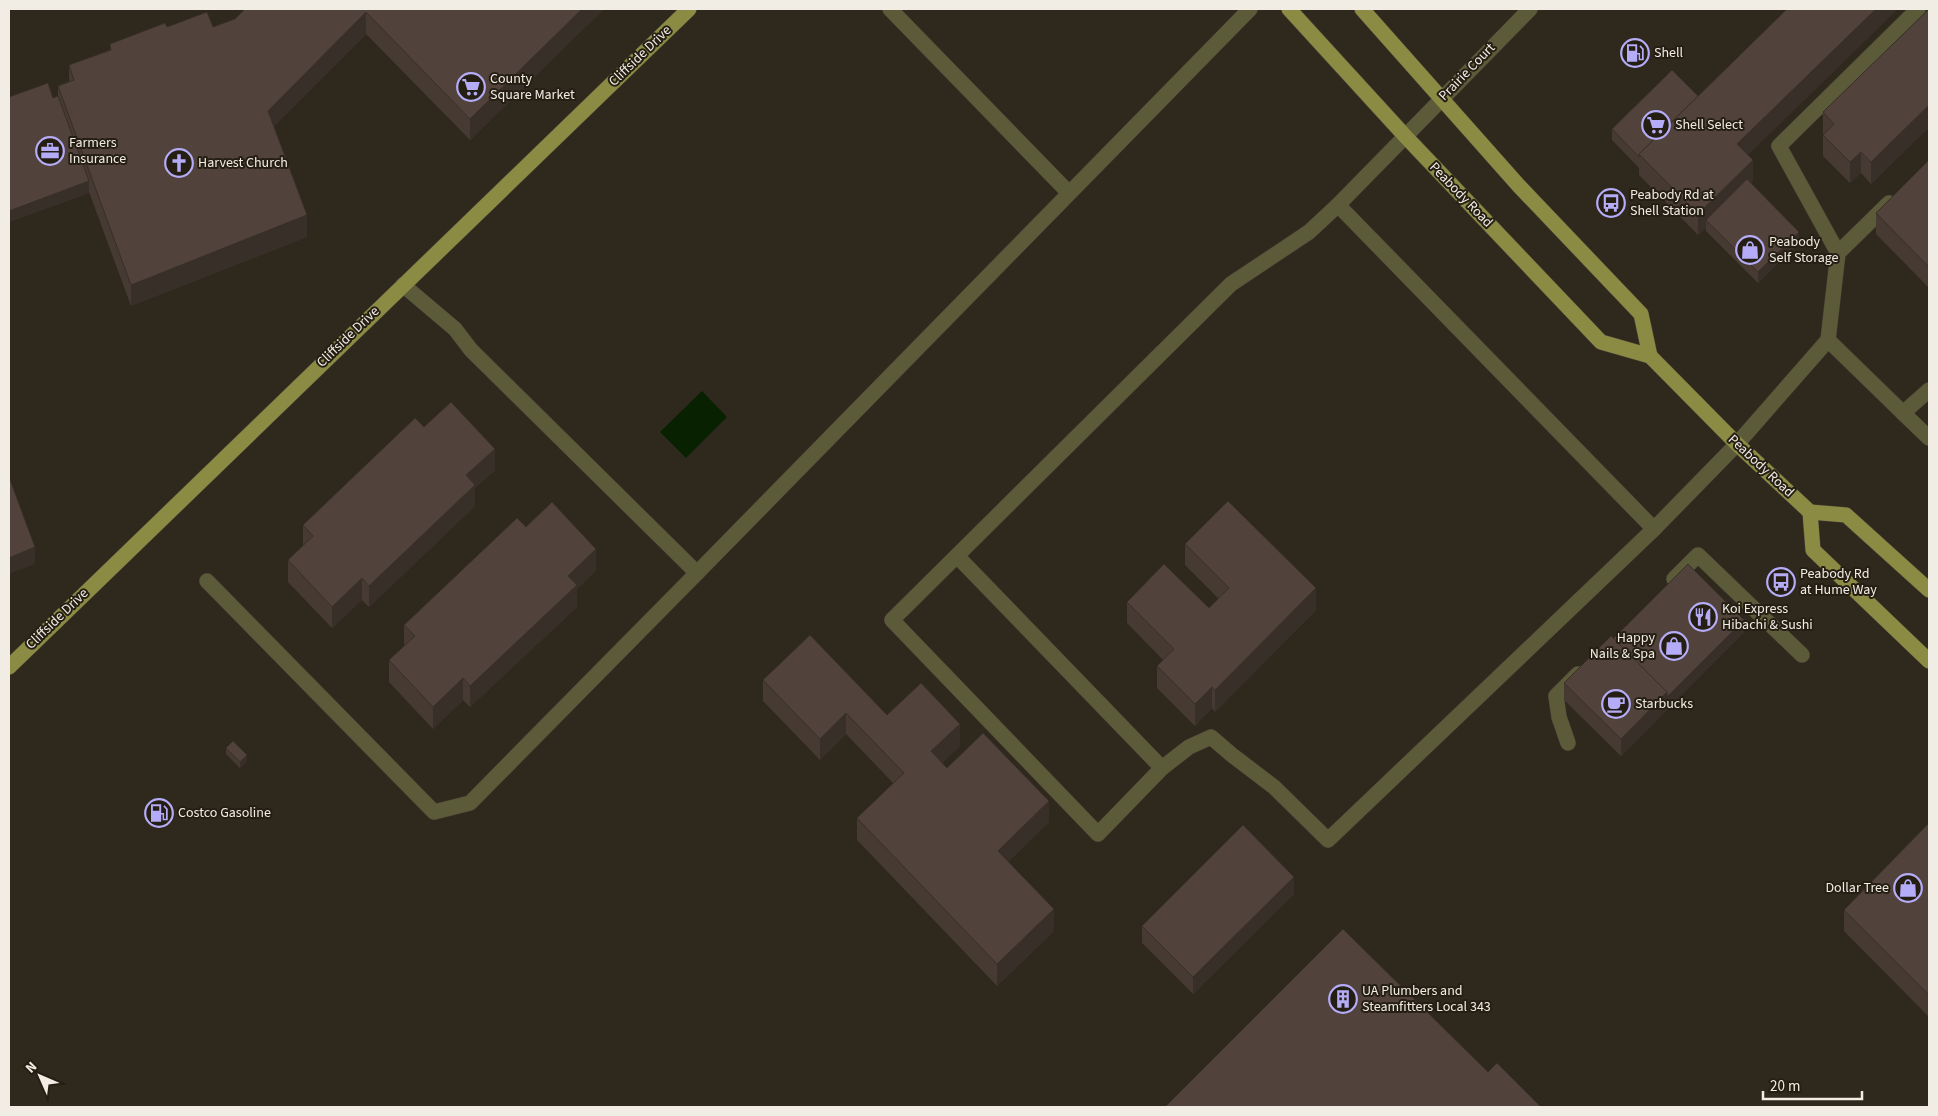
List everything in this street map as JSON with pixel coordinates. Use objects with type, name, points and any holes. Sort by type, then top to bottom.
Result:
[{"type":"main road","name":"Cliffside Drive","points":[[9,667],[689,9]]},
{"type":"main road","name":"Peabody Road","points":[[1289,9],[1326,47],[1406,137],[1601,342],[1650,356],[1737,444],[1810,512]]},
{"type":"main road","points":[[1362,9],[1519,186],[1642,314],[1650,356]]},
{"type":"main road","points":[[1929,590],[1846,515],[1810,512],[1813,550],[1929,661]]},
{"type":"street","points":[[890,9],[1069,193]]},
{"type":"street","points":[[207,581],[434,812],[470,804],[1250,9]]},
{"type":"street","name":"Prairie Court","points":[[1162,768],[1098,834],[892,620],[1231,284],[1309,232],[1338,205],[1530,9]]},
{"type":"street","points":[[957,556],[1162,768],[1189,747],[1211,737],[1274,787],[1328,840],[1654,528],[1737,444],[1828,340],[1838,253],[1779,146],[1918,9]]},
{"type":"street","points":[[1838,253],[1901,192]]},
{"type":"street","points":[[1338,205],[1654,528]]},
{"type":"street","points":[[403,285],[455,330],[471,350],[697,573]]},
{"type":"street","points":[[1828,340],[1929,438]]},
{"type":"street","points":[[1903,413],[1929,390]]},
{"type":"street","points":[[1665,588],[1698,554],[1802,655]]},
{"type":"street","points":[[1568,743],[1559,717],[1556,696],[1590,662]]},
{"type":"shaded area","points":[[702,391],[727,417],[686,458],[660,432]]},
{"type":"building","name":"Harvest Church","points":[[245,9],[582,9],[470,119],[366,12],[268,111],[307,215],[131,285],[58,86],[74,80],[69,65],[111,50],[110,44],[165,23],[167,27],[207,12],[213,27],[235,19]]},
{"type":"building","points":[[1787,9],[1876,9],[1737,144],[1753,160],[1698,214],[1639,154]]},
{"type":"building","points":[[1929,9],[1929,105],[1871,162],[1861,152],[1850,162],[1823,135],[1834,124],[1823,112]]},
{"type":"building","name":"Shell Select","points":[[1672,70],[1698,96],[1639,154],[1639,157],[1612,129]]},
{"type":"building","name":"Farmers Insurance","points":[[48,83],[53,98],[58,96],[89,181],[9,211],[9,97]]},
{"type":"building","points":[[1929,160],[1929,267],[1876,213]]},
{"type":"building","points":[[1747,179],[1799,232],[1758,272],[1706,220]]},
{"type":"building","points":[[451,402],[495,449],[466,475],[475,485],[369,586],[362,578],[332,607],[288,560],[313,536],[303,525],[415,418],[424,427]]},
{"type":"building","points":[[9,477],[35,547],[9,558]]},
{"type":"building","points":[[1228,501],[1316,588],[1215,690],[1212,687],[1195,704],[1157,666],[1174,649],[1127,602],[1164,564],[1209,608],[1229,588],[1185,544]]},
{"type":"building","points":[[552,502],[596,549],[568,576],[577,585],[470,686],[463,678],[433,707],[389,660],[415,636],[404,625],[517,518],[526,527]]},
{"type":"building","points":[[1688,564],[1744,620],[1667,697],[1667,692],[1613,639]]},
{"type":"building","points":[[810,635],[887,715],[921,683],[960,724],[931,751],[947,768],[983,733],[1049,801],[998,851],[1054,909],[997,964],[857,818],[904,773],[846,713],[820,739],[763,680]]},
{"type":"building","name":"Starbucks","points":[[1611,636],[1667,692],[1621,739],[1564,683]]},
{"type":"building","points":[[233,741],[247,755],[240,762],[226,748]]},
{"type":"building","name":"Dollar Tree","points":[[1929,823],[1929,995],[1844,910]]},
{"type":"building","points":[[1243,825],[1294,877],[1193,977],[1142,926]]},
{"type":"building","name":"UA Plumbers and Steamfitters Local 343","points":[[1343,929],[1488,1072],[1497,1063],[1541,1107],[1165,1107]]},
{"type":"place","name":"Shell","points":[[1635,53]]},
{"type":"place","name":"County Square Market","points":[[471,87]]},
{"type":"place","name":"Shell Select","points":[[1656,125]]},
{"type":"place","name":"Farmers Insurance","points":[[50,151]]},
{"type":"place","name":"Harvest Church","points":[[179,163]]},
{"type":"place","name":"Peabody Rd at Shell Station","points":[[1611,203]]},
{"type":"place","name":"Peabody Self Storage","points":[[1750,250]]},
{"type":"place","name":"Peabody Rd at Hume Way","points":[[1781,582]]},
{"type":"place","name":"Koi Express Hibachi & Sushi","points":[[1703,617]]},
{"type":"place","name":"Happy Nails & Spa","points":[[1674,646]]},
{"type":"place","name":"Starbucks","points":[[1616,704]]},
{"type":"place","name":"Costco Gasoline","points":[[159,813]]},
{"type":"place","name":"Dollar Tree","points":[[1908,888]]},
{"type":"place","name":"UA Plumbers and Steamfitters Local 343","points":[[1343,999]]}]
